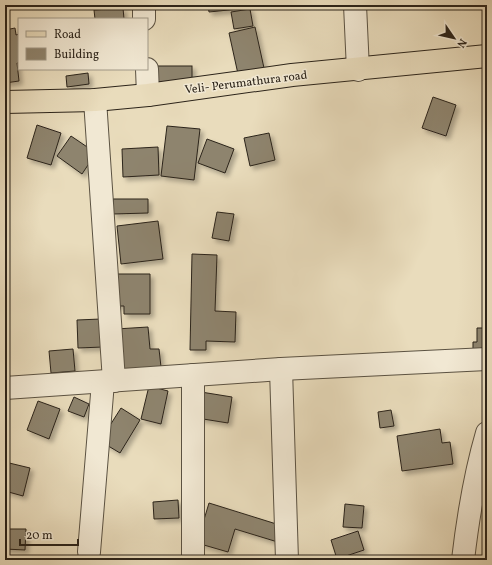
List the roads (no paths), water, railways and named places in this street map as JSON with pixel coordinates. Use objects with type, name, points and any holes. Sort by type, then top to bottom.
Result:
[{"type":"main road","name":"Veli- Perumathura road","points":[[5,102],[95,100],[148,95],[292,76],[487,56]]},
{"type":"street","points":[[144,5],[144,18]]},
{"type":"street","points":[[355,5],[358,70]]},
{"type":"street","points":[[147,70],[148,95]]},
{"type":"street","points":[[88,552],[108,381],[95,100]]},
{"type":"street","points":[[5,388],[281,369],[487,359]]},
{"type":"street","points":[[281,369],[288,560]]},
{"type":"street","points":[[193,375],[193,560]]},
{"type":"street","points":[[463,560],[469,512],[480,455],[487,433]]}]
